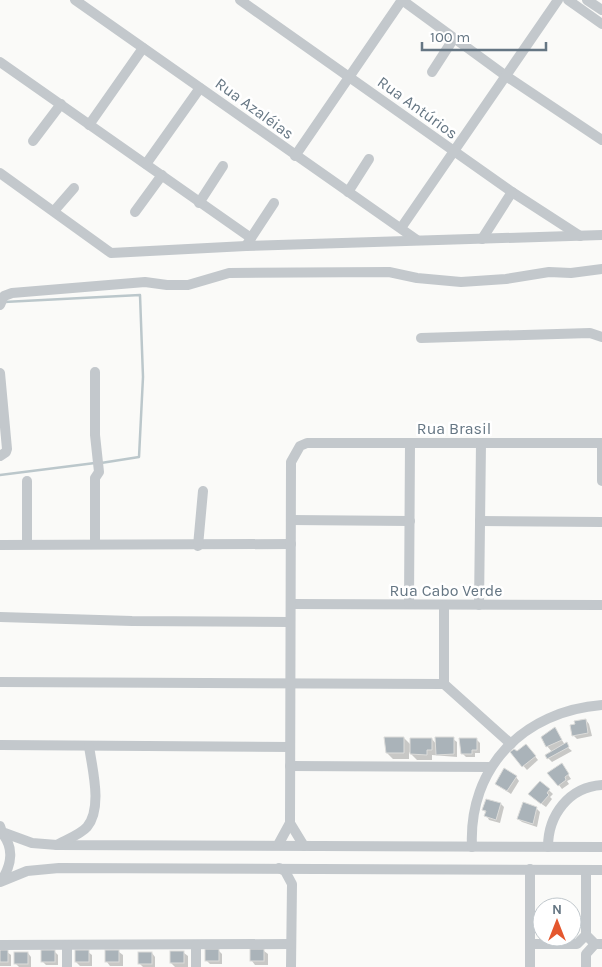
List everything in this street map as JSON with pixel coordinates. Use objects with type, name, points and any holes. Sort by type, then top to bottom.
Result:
[{"type":"street","name":"Rua Azaléias","points":[[75,0],[91,4],[143,48],[417,240]]},
{"type":"street","name":"Rua Antúrios","points":[[240,0],[350,76],[454,153],[580,236]]},
{"type":"street","points":[[295,156],[402,0],[506,76],[602,140]]},
{"type":"street","points":[[400,228],[454,153],[558,0]]},
{"type":"street","points":[[568,0],[602,24]]},
{"type":"street","points":[[587,0],[602,10]]},
{"type":"street","points":[[432,72],[454,38]]},
{"type":"street","points":[[89,125],[143,48]]},
{"type":"street","points":[[0,62],[162,175],[248,242]]},
{"type":"street","points":[[146,164],[200,88]]},
{"type":"street","points":[[33,140],[61,104]]},
{"type":"street","points":[[348,192],[369,159]]},
{"type":"street","points":[[199,202],[223,166]]},
{"type":"street","points":[[0,173],[110,253],[248,242],[482,239],[602,235]]},
{"type":"street","points":[[135,212],[162,175]]},
{"type":"street","points":[[54,211],[74,188]]},
{"type":"street","points":[[482,239],[512,192]]},
{"type":"street","points":[[248,242],[274,203]]},
{"type":"street","points":[[0,306],[4,296],[12,293],[145,282],[167,285],[188,284],[228,273],[388,272],[417,278],[461,282],[506,279],[549,272],[571,273],[602,269]]},
{"type":"street","points":[[421,338],[590,333],[602,337]]},
{"type":"street","points":[[95,372],[99,470],[95,478],[95,544]]},
{"type":"street","points":[[0,373],[7,449],[1,456]]},
{"type":"street","name":"Rua Brasil","points":[[291,520],[291,462],[300,446],[306,442],[602,443]]},
{"type":"street","points":[[409,604],[410,443]]},
{"type":"street","points":[[479,605],[481,443]]},
{"type":"street","points":[[602,443],[602,481]]},
{"type":"street","points":[[27,481],[27,544]]},
{"type":"street","points":[[198,546],[203,491]]},
{"type":"street","points":[[278,846],[290,823],[291,520],[410,521]]},
{"type":"street","points":[[480,521],[602,522]]},
{"type":"street","points":[[0,545],[198,546],[291,544]]},
{"type":"street","name":"Rua Cabo Verde","points":[[291,604],[602,605]]},
{"type":"street","points":[[444,605],[444,684]]},
{"type":"street","points":[[0,617],[132,621],[290,622]]},
{"type":"street","points":[[0,682],[444,684],[511,744]]},
{"type":"street","points":[[472,847],[474,810],[480,788],[490,767],[511,744],[539,722],[560,713],[582,707],[602,705]]},
{"type":"street","points":[[0,745],[290,747]]},
{"type":"street","points":[[57,845],[87,827],[92,817],[96,797],[89,746]]},
{"type":"street","points":[[290,766],[490,767]]},
{"type":"street","points":[[548,847],[552,821],[563,804],[578,792],[602,785]]},
{"type":"street","points":[[290,823],[304,846]]},
{"type":"street","points":[[1,830],[27,841],[57,845],[602,847]]},
{"type":"street","points":[[0,881],[7,872],[11,857],[8,841],[1,830]]},
{"type":"street","points":[[0,881],[27,871],[59,868],[602,870]]},
{"type":"street","points":[[278,868],[285,871],[290,877],[294,895]]},
{"type":"street","points":[[291,967],[294,895],[300,877],[317,868]]},
{"type":"street","points":[[530,869],[530,967]]},
{"type":"street","points":[[582,939],[586,935],[586,870]]},
{"type":"street","points":[[586,935],[598,944],[586,954]]},
{"type":"street","points":[[0,945],[291,944]]},
{"type":"street","points":[[67,945],[67,967]]},
{"type":"street","points":[[196,945],[196,967]]},
{"type":"street","points":[[580,947],[586,954],[586,967]]},
{"type":"building","points":[[586,719],[588,733],[572,736],[570,725],[575,724],[574,721]]},
{"type":"building","points":[[555,727],[562,740],[546,747],[541,737]]},
{"type":"building","points":[[384,737],[404,737],[404,753],[386,753]]},
{"type":"building","points":[[435,737],[454,737],[454,754],[436,755]]},
{"type":"building","points":[[410,738],[432,738],[432,750],[427,750],[427,755],[410,754]]},
{"type":"building","points":[[459,738],[477,738],[477,750],[472,750],[472,754],[461,754]]},
{"type":"building","points":[[567,742],[569,747],[547,759],[545,755]]},
{"type":"building","points":[[526,744],[536,756],[522,767],[510,752],[514,749],[517,751]]},
{"type":"building","points":[[562,763],[569,774],[565,777],[566,780],[558,786],[547,773]]},
{"type":"building","points":[[504,768],[517,776],[507,791],[495,784]]},
{"type":"building","points":[[540,781],[550,789],[547,793],[549,795],[541,804],[528,794]]},
{"type":"building","points":[[486,799],[501,803],[496,820],[484,816],[486,811],[482,810]]},
{"type":"building","points":[[523,802],[537,807],[533,824],[517,819]]},
{"type":"building","points":[[205,949],[219,949],[219,961],[205,961]]},
{"type":"building","points":[[250,949],[264,949],[264,961],[250,961]]},
{"type":"building","points":[[0,950],[8,950],[8,962],[0,962]]},
{"type":"building","points":[[41,950],[55,950],[55,962],[41,962]]},
{"type":"building","points":[[75,950],[89,950],[89,962],[75,962]]},
{"type":"building","points":[[105,950],[119,950],[119,962],[105,962]]},
{"type":"building","points":[[170,951],[184,951],[184,963],[170,963]]},
{"type":"building","points":[[14,952],[28,952],[28,964],[14,964]]},
{"type":"building","points":[[138,952],[152,952],[152,964],[138,964]]},
{"type":"waterway","points":[[4,302],[140,295],[143,377],[139,457],[101,463]]},
{"type":"waterway","points":[[0,475],[95,463]]}]
